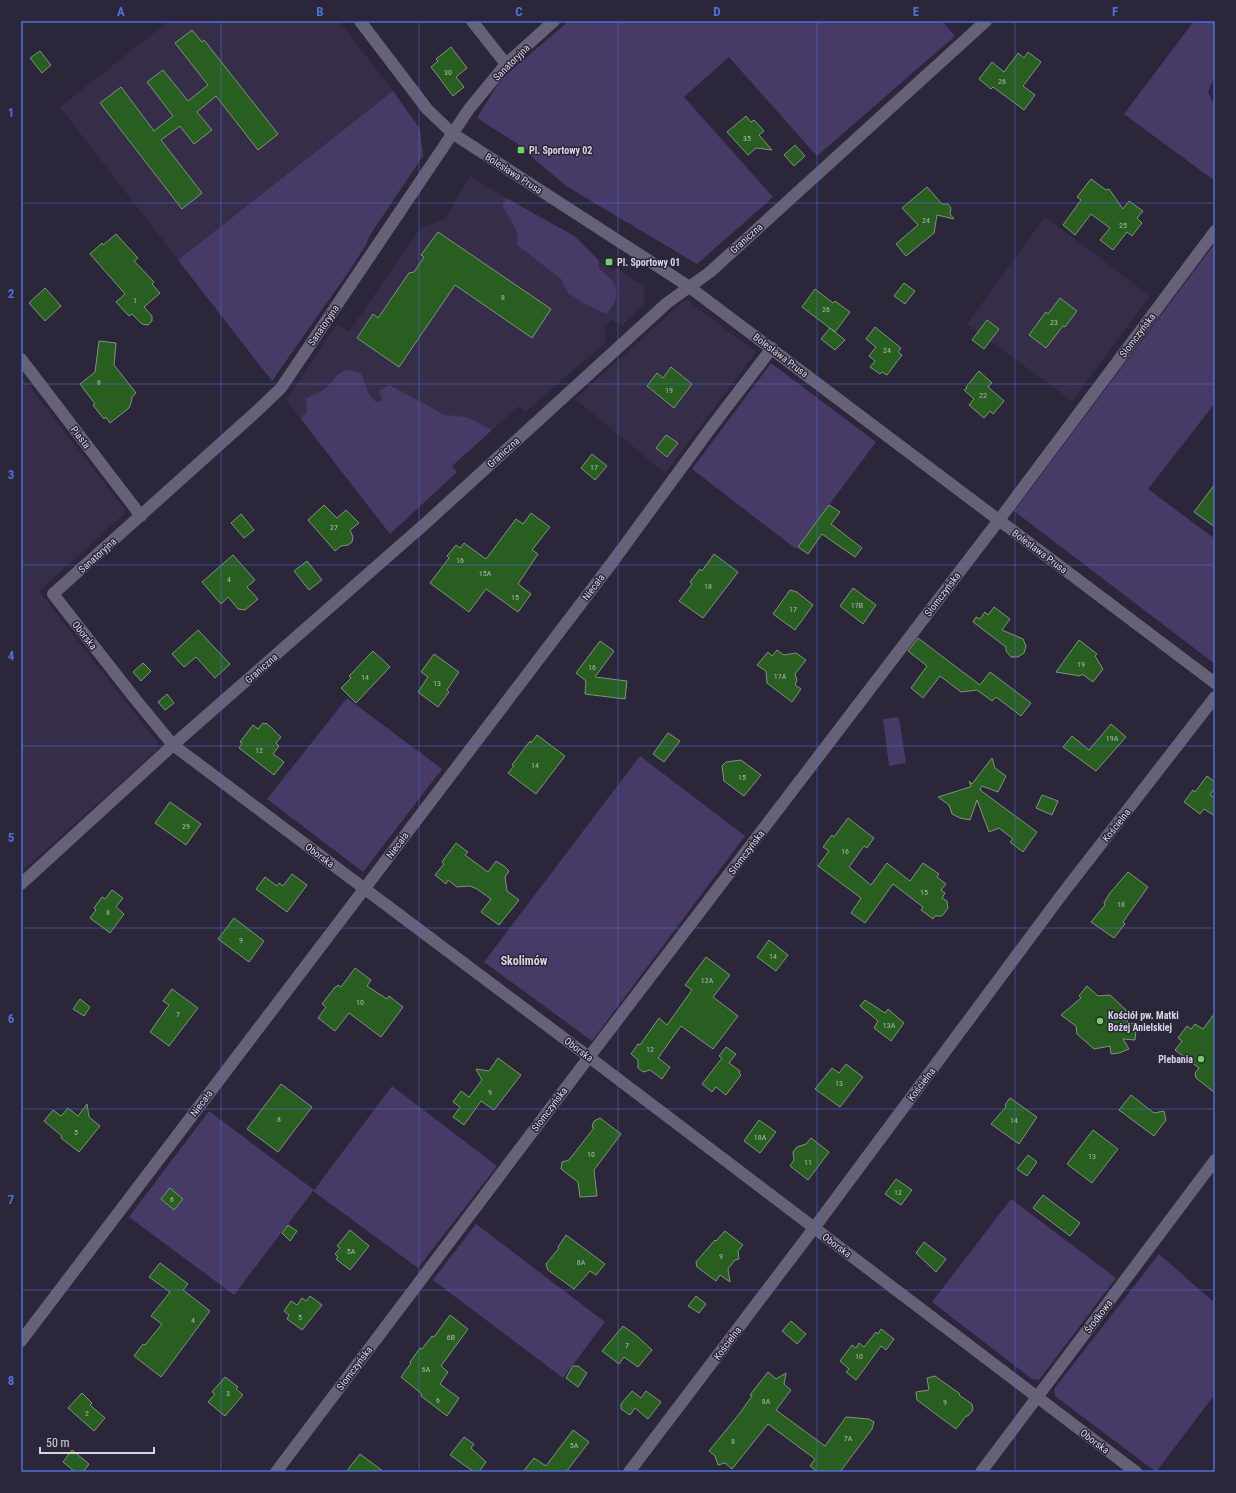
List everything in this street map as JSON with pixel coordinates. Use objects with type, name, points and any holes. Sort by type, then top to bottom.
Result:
[{"type":"street","name":"Bolesława Prusa","points":[[360,21],[428,109],[452,133],[688,286],[1215,683]]},
{"type":"street","points":[[472,21],[506,64]]},
{"type":"street","name":"Sanatoryjna","points":[[53,594],[281,388],[468,109],[506,64],[554,21]]},
{"type":"street","name":"Graniczna","points":[[21,884],[173,746],[427,522],[666,302],[710,272],[986,21]]},
{"type":"street","name":"Słomczyńska","points":[[276,1472],[589,1057],[999,520],[1215,231]]},
{"type":"street","name":"Niecała","points":[[21,1341],[772,348]]},
{"type":"street","name":"Piasta","points":[[21,359],[140,516]]},
{"type":"street","name":"Oborska","points":[[53,594],[173,746],[589,1057],[1136,1472]]},
{"type":"street","name":"Kościelna","points":[[629,1472],[814,1228],[1063,893],[1215,697]]},
{"type":"street","name":"Środkowa","points":[[981,1472],[1215,1160]]},
{"type":"shaded area","points":[[169,21],[339,21],[393,91],[178,260],[60,107]]},
{"type":"shaded area","points":[[569,21],[942,21],[955,36],[817,156],[729,57],[684,97],[773,197],[697,264],[566,186],[533,158],[529,151],[477,118],[501,79]]},
{"type":"shaded area","points":[[1194,21],[1215,21],[1215,76],[1208,92],[1215,107],[1215,181],[1124,114]]},
{"type":"shaded area","points":[[393,91],[420,129],[423,156],[370,235],[366,245],[347,274],[272,381],[178,260]]},
{"type":"shaded area","points":[[470,176],[576,237],[599,261],[614,271],[616,268],[645,287],[643,305],[623,325],[611,320],[605,328],[606,342],[525,412],[519,406],[492,430],[452,466],[457,472],[390,534],[286,400],[337,324],[349,332],[421,227],[445,219]]},
{"type":"shaded area","points":[[506,198],[576,237],[599,261],[599,269],[608,276],[615,285],[616,289],[615,301],[606,314],[587,305],[568,293],[561,279],[517,245],[518,233],[502,205]]},
{"type":"shaded area","points":[[1045,217],[1150,296],[1072,401],[967,324]]},
{"type":"shaded area","points":[[1215,243],[1215,403],[1148,489],[1215,539],[1215,664],[1014,511]]},
{"type":"shaded area","points":[[686,299],[756,352],[665,473],[575,399]]},
{"type":"shaded area","points":[[771,363],[876,442],[796,549],[692,469]]},
{"type":"shaded area","points":[[347,370],[360,373],[362,375],[368,393],[376,402],[380,402],[382,397],[379,391],[389,385],[445,415],[467,417],[492,430],[452,466],[457,472],[390,534],[301,419],[307,411],[306,399],[326,388],[338,374]]},
{"type":"shaded area","points":[[21,376],[124,508],[123,515],[39,591],[158,743],[157,750],[21,872]]},
{"type":"shaded area","points":[[347,698],[442,769],[363,872],[267,799]]},
{"type":"shaded area","points":[[899,717],[906,763],[889,766],[883,719]]},
{"type":"shaded area","points":[[640,756],[745,836],[592,1041],[484,962]]},
{"type":"shaded area","points":[[392,1086],[497,1166],[418,1268],[313,1191],[234,1295],[129,1217],[209,1111],[314,1190]]},
{"type":"shaded area","points":[[1011,1199],[1116,1278],[1039,1380],[1032,1379],[932,1302]]},
{"type":"shaded area","points":[[476,1224],[605,1322],[563,1378],[433,1280]]},
{"type":"shaded area","points":[[1159,1254],[1215,1303],[1215,1394],[1156,1472],[1055,1396],[1054,1389]]},
{"type":"building","points":[[192,30],[202,42],[204,40],[278,134],[258,150],[216,96],[197,112],[212,130],[194,144],[180,126],[161,140],[202,193],[182,209],[100,103],[121,87],[154,131],[173,116],[147,82],[163,70],[188,101],[208,85],[175,43]]},
{"type":"building","points":[[451,47],[467,68],[456,77],[464,87],[453,96],[431,67],[438,61],[436,59]]},
{"type":"building","points":[[40,51],[51,65],[42,73],[30,58]]},
{"type":"building","points":[[1028,52],[1041,62],[1023,86],[1035,95],[1024,110],[993,87],[991,89],[979,79],[992,62],[1004,72],[1018,53],[1024,58]]},
{"type":"building","points":[[746,116],[751,122],[754,120],[764,131],[759,135],[772,150],[756,148],[748,155],[727,132]]},
{"type":"building","points":[[795,145],[805,156],[794,166],[784,155]]},
{"type":"building","points":[[1091,179],[1106,190],[1109,189],[1123,209],[1129,201],[1143,211],[1137,218],[1142,223],[1132,236],[1127,232],[1113,250],[1100,240],[1110,228],[1091,214],[1075,235],[1063,225],[1081,200],[1077,197]]},
{"type":"building","points":[[927,187],[942,204],[948,204],[951,208],[950,214],[954,219],[937,215],[934,233],[906,256],[896,244],[918,225],[902,208]]},
{"type":"building","points":[[438,232],[551,309],[532,338],[455,285],[399,367],[357,338],[373,314],[378,318],[409,273],[414,272],[424,257],[421,255]]},
{"type":"building","points":[[116,234],[138,258],[134,261],[154,282],[152,284],[160,293],[144,307],[152,316],[152,321],[148,325],[142,324],[132,314],[129,316],[116,302],[125,294],[90,254],[102,243],[103,245]]},
{"type":"building","points":[[904,283],[915,291],[905,304],[894,296]]},
{"type":"building","points":[[45,288],[61,306],[45,321],[29,303]]},
{"type":"building","points":[[815,289],[833,303],[835,301],[850,312],[835,332],[802,307]]},
{"type":"building","points":[[1060,298],[1077,311],[1046,348],[1029,335],[1045,313],[1046,312],[1048,314]]},
{"type":"building","points":[[987,320],[999,329],[984,349],[972,340]]},
{"type":"building","points":[[875,327],[901,348],[898,352],[902,355],[887,375],[882,372],[880,374],[870,367],[875,361],[869,356],[876,347],[866,339]]},
{"type":"building","points":[[830,328],[845,340],[835,350],[821,339]]},
{"type":"building","points":[[99,341],[116,343],[114,365],[136,393],[132,397],[129,408],[110,423],[106,417],[104,419],[96,409],[93,405],[95,404],[80,384],[95,372]]},
{"type":"building","points":[[671,367],[692,384],[674,408],[647,386],[657,373],[663,378]]},
{"type":"building","points":[[979,371],[992,383],[988,387],[1004,401],[993,414],[990,411],[984,418],[969,405],[974,399],[964,390]]},
{"type":"building","points":[[666,435],[678,443],[667,457],[656,448]]},
{"type":"building","points":[[592,454],[607,466],[595,480],[581,468]]},
{"type":"building","points":[[1215,484],[1215,527],[1194,512]]},
{"type":"building","points":[[324,505],[337,518],[346,510],[359,523],[350,530],[353,537],[352,542],[348,545],[341,546],[335,551],[308,520]]},
{"type":"building","points":[[829,505],[840,512],[831,524],[862,548],[855,557],[822,534],[808,554],[798,547]]},
{"type":"building","points":[[531,513],[550,527],[532,550],[538,554],[518,584],[531,594],[518,612],[486,589],[469,612],[430,583],[449,558],[447,556],[456,545],[460,548],[464,543],[486,559],[516,519],[523,524]]},
{"type":"building","points":[[241,514],[254,530],[244,538],[231,523]]},
{"type":"building","points":[[714,554],[738,572],[703,618],[679,601],[692,584],[690,582],[700,569],[702,571]]},
{"type":"building","points":[[233,555],[255,580],[247,587],[258,599],[245,610],[238,609],[228,597],[221,604],[202,582]]},
{"type":"building","points":[[307,561],[322,580],[309,590],[294,571]]},
{"type":"building","points":[[853,588],[876,605],[863,624],[840,606]]},
{"type":"building","points":[[790,590],[797,592],[813,605],[795,630],[773,614]]},
{"type":"building","points":[[994,607],[1010,619],[1002,630],[1023,639],[1026,646],[1024,653],[1018,657],[1011,657],[1006,651],[1006,647],[973,622],[976,617],[980,619],[985,612],[988,615]]},
{"type":"building","points":[[198,630],[230,664],[215,678],[196,657],[184,667],[172,654]]},
{"type":"building","points":[[918,638],[980,685],[990,672],[1031,703],[1021,716],[996,697],[992,701],[977,690],[961,692],[940,676],[923,698],[911,688],[927,666],[908,651]]},
{"type":"building","points":[[1079,640],[1097,654],[1095,656],[1103,669],[1093,682],[1082,674],[1080,676],[1056,672]]},
{"type":"building","points":[[600,641],[614,651],[595,677],[627,681],[625,699],[585,694],[586,681],[576,673]]},
{"type":"building","points":[[777,650],[784,655],[796,653],[806,660],[795,674],[797,680],[795,685],[801,689],[792,702],[767,683],[766,671],[757,665],[768,652],[772,656]]},
{"type":"building","points":[[373,651],[390,667],[356,703],[341,688],[351,678],[349,676]]},
{"type":"building","points":[[434,654],[459,672],[447,690],[449,692],[438,707],[418,692],[428,677],[421,672]]},
{"type":"building","points":[[143,663],[151,671],[141,681],[133,672]]},
{"type":"building","points":[[167,694],[174,703],[165,710],[158,702]]},
{"type":"building","points":[[263,723],[266,723],[281,737],[276,743],[279,746],[273,754],[284,762],[274,775],[239,748],[242,743],[240,742],[253,725],[258,729]]},
{"type":"building","points":[[1111,724],[1126,737],[1096,771],[1063,747],[1072,736],[1089,750]]},
{"type":"building","points":[[668,733],[680,741],[664,762],[653,754]]},
{"type":"building","points":[[537,735],[565,756],[536,794],[508,773],[514,766],[512,765],[530,741],[531,743]]},
{"type":"building","points":[[992,758],[995,768],[1006,776],[998,792],[982,786],[980,790],[1037,832],[1023,852],[1010,842],[1013,839],[999,828],[989,832],[977,800],[970,820],[960,818],[952,814],[949,805],[938,797],[970,787],[969,781],[972,784]]},
{"type":"building","points":[[741,760],[761,775],[744,796],[724,781],[722,766],[726,762]]},
{"type":"building","points":[[1207,776],[1215,782],[1215,788],[1210,795],[1215,798],[1215,816],[1204,809],[1200,814],[1184,802],[1193,790],[1195,792]]},
{"type":"building","points":[[1042,795],[1058,801],[1052,815],[1036,808]]},
{"type":"building","points":[[170,802],[201,824],[186,845],[155,823]]},
{"type":"building","points":[[848,818],[874,838],[867,848],[864,846],[849,867],[871,885],[887,863],[910,881],[923,863],[939,874],[937,877],[946,884],[941,890],[945,893],[942,898],[947,901],[948,908],[942,916],[935,916],[933,919],[921,910],[923,907],[893,884],[865,923],[851,913],[861,898],[818,866],[829,851],[823,847],[832,835],[834,837]]},
{"type":"building","points":[[456,843],[468,852],[465,855],[488,872],[496,861],[509,871],[505,877],[507,891],[519,900],[499,925],[481,912],[491,899],[470,886],[457,887],[448,880],[446,884],[435,875],[444,864],[442,862]]},
{"type":"building","points":[[1128,872],[1148,887],[1123,922],[1125,924],[1114,938],[1091,922],[1105,905],[1104,903],[1110,893]]},
{"type":"building","points":[[292,874],[307,885],[287,912],[256,889],[265,877],[277,886],[279,883],[283,886]]},
{"type":"building","points":[[112,890],[123,898],[116,907],[124,914],[110,933],[90,918],[96,910],[94,908],[102,897],[105,899]]},
{"type":"building","points":[[234,918],[264,941],[249,962],[218,939]]},
{"type":"building","points":[[769,940],[788,955],[776,971],[757,957]]},
{"type":"building","points":[[706,957],[730,975],[713,997],[738,1016],[713,1049],[681,1026],[658,1058],[670,1067],[662,1079],[650,1070],[643,1072],[638,1068],[638,1060],[631,1054],[638,1044],[640,1045],[659,1018],[667,1025],[692,990],[685,985]]},
{"type":"building","points":[[355,968],[371,980],[367,986],[387,999],[389,996],[403,1007],[381,1037],[349,1013],[335,1031],[318,1018],[326,1007],[322,1004],[335,987],[338,985],[341,987]]},
{"type":"building","name":"Kościół pw. Matki Bożej Anielskiej","points":[[1087,986],[1098,996],[1110,995],[1126,1010],[1128,1024],[1134,1023],[1136,1030],[1135,1040],[1123,1039],[1129,1049],[1111,1054],[1110,1046],[1094,1049],[1077,1034],[1076,1026],[1061,1015],[1081,998],[1079,996]]},
{"type":"building","points":[[172,989],[198,1008],[169,1046],[150,1032],[169,1005],[163,1001]]},
{"type":"building","points":[[80,999],[90,1007],[84,1016],[73,1009]]},
{"type":"building","points":[[865,1000],[885,1013],[888,1009],[904,1023],[891,1041],[874,1028],[878,1021],[860,1006]]},
{"type":"building","name":"Plebania","points":[[1215,1013],[1215,1093],[1196,1078],[1195,1073],[1199,1068],[1175,1050],[1182,1041],[1178,1038],[1187,1026],[1191,1029],[1195,1024],[1203,1029]]},
{"type":"building","points":[[726,1047],[736,1054],[729,1063],[740,1071],[739,1073],[741,1075],[726,1095],[716,1087],[712,1092],[702,1084],[722,1058],[719,1056]]},
{"type":"building","points":[[498,1058],[521,1075],[494,1110],[481,1101],[464,1125],[453,1117],[460,1107],[453,1102],[461,1091],[469,1097],[482,1080],[476,1069],[489,1071]]},
{"type":"building","points":[[846,1064],[863,1077],[840,1107],[815,1089],[832,1068],[839,1073]]},
{"type":"building","points":[[281,1084],[312,1107],[278,1152],[247,1129]]},
{"type":"building","points":[[1131,1095],[1154,1113],[1164,1111],[1166,1120],[1154,1136],[1119,1110]]},
{"type":"building","points":[[1010,1098],[1037,1117],[1019,1144],[991,1124],[1006,1107],[1005,1105]]},
{"type":"building","points":[[87,1104],[89,1117],[100,1126],[79,1152],[61,1138],[62,1136],[44,1121],[53,1110],[61,1116],[68,1108],[78,1116]]},
{"type":"building","points":[[600,1118],[621,1134],[594,1170],[597,1196],[580,1197],[578,1182],[561,1169],[562,1162],[569,1160],[594,1128],[592,1127],[594,1121]]},
{"type":"building","points":[[759,1120],[776,1132],[760,1153],[744,1141]]},
{"type":"building","points":[[1093,1130],[1118,1149],[1092,1183],[1067,1164]]},
{"type":"building","points":[[811,1138],[829,1152],[808,1180],[790,1166],[794,1160],[793,1152],[797,1147],[806,1144]]},
{"type":"building","points":[[1028,1155],[1037,1162],[1027,1176],[1017,1169]]},
{"type":"building","points":[[896,1179],[912,1190],[901,1205],[885,1194]]},
{"type":"building","points":[[170,1188],[183,1199],[174,1210],[161,1199]]},
{"type":"building","points":[[1043,1195],[1080,1223],[1070,1236],[1033,1208]]},
{"type":"building","points":[[288,1225],[297,1231],[290,1241],[282,1233]]},
{"type":"building","points":[[350,1230],[369,1246],[350,1270],[336,1259],[338,1257],[335,1254],[340,1248],[337,1246]]},
{"type":"building","points":[[725,1231],[743,1245],[738,1251],[739,1259],[735,1260],[728,1269],[730,1282],[720,1275],[716,1281],[697,1267],[696,1262]]},
{"type":"building","points":[[566,1235],[605,1264],[596,1275],[590,1271],[574,1289],[548,1270],[546,1264],[559,1248],[558,1247]]},
{"type":"building","points":[[924,1242],[946,1259],[936,1272],[916,1253]]},
{"type":"building","points":[[160,1263],[188,1284],[183,1290],[210,1311],[161,1377],[134,1356],[162,1324],[151,1316],[170,1292],[149,1277]]},
{"type":"building","points":[[310,1296],[322,1305],[302,1330],[287,1319],[289,1315],[284,1311],[291,1301],[297,1305],[302,1298],[306,1301]]},
{"type":"building","points":[[696,1296],[706,1304],[699,1313],[688,1306]]},
{"type":"building","points":[[450,1315],[468,1329],[441,1366],[448,1372],[440,1384],[459,1398],[447,1416],[421,1396],[422,1394],[401,1377],[420,1348],[422,1349],[432,1336],[434,1337]]},
{"type":"building","points":[[791,1321],[806,1334],[797,1344],[782,1331]]},
{"type":"building","points":[[623,1326],[637,1336],[652,1350],[638,1367],[624,1357],[619,1364],[602,1351]]},
{"type":"building","points":[[881,1329],[894,1339],[886,1350],[881,1346],[856,1380],[846,1372],[849,1369],[840,1361],[852,1345],[856,1348],[859,1343],[864,1347],[876,1332],[878,1334]]},
{"type":"building","points":[[573,1366],[578,1366],[587,1373],[578,1387],[566,1378]]},
{"type":"building","points":[[768,1372],[776,1379],[786,1373],[784,1384],[791,1390],[776,1410],[825,1446],[846,1417],[869,1419],[874,1422],[872,1429],[840,1472],[818,1472],[810,1466],[815,1459],[768,1424],[732,1469],[725,1463],[718,1465],[715,1456],[709,1451],[740,1413],[752,1396],[750,1395]]},
{"type":"building","points":[[935,1376],[972,1404],[973,1410],[968,1416],[966,1416],[956,1429],[917,1400],[916,1392],[929,1390],[927,1378]]},
{"type":"building","points":[[225,1377],[238,1387],[236,1389],[243,1395],[225,1416],[208,1402],[215,1394],[212,1392]]},
{"type":"building","points":[[632,1391],[641,1398],[646,1391],[661,1402],[648,1419],[635,1408],[630,1415],[621,1409],[621,1404]]},
{"type":"building","points":[[82,1393],[92,1403],[90,1405],[105,1418],[94,1431],[68,1408]]},
{"type":"building","points":[[573,1430],[589,1442],[566,1472],[523,1472],[534,1458],[546,1466]]},
{"type":"building","points":[[464,1437],[474,1444],[471,1448],[486,1462],[479,1472],[474,1472],[450,1455]]},
{"type":"building","points":[[72,1450],[89,1464],[83,1472],[75,1472],[63,1462]]},
{"type":"building","points":[[360,1454],[384,1472],[346,1472]]},
{"type":"place","name":"Pl. Sportowy 02","points":[[521,150]]},
{"type":"place","name":"Pl. Sportowy 01","points":[[609,262]]},
{"type":"place","name":"Kościół pw. Matki Bożej Anielskiej","points":[[1100,1021]]},
{"type":"place","name":"Plebania","points":[[1201,1059]]},
{"type":"district","name":"Skolimów","points":[[524,961]]}]
